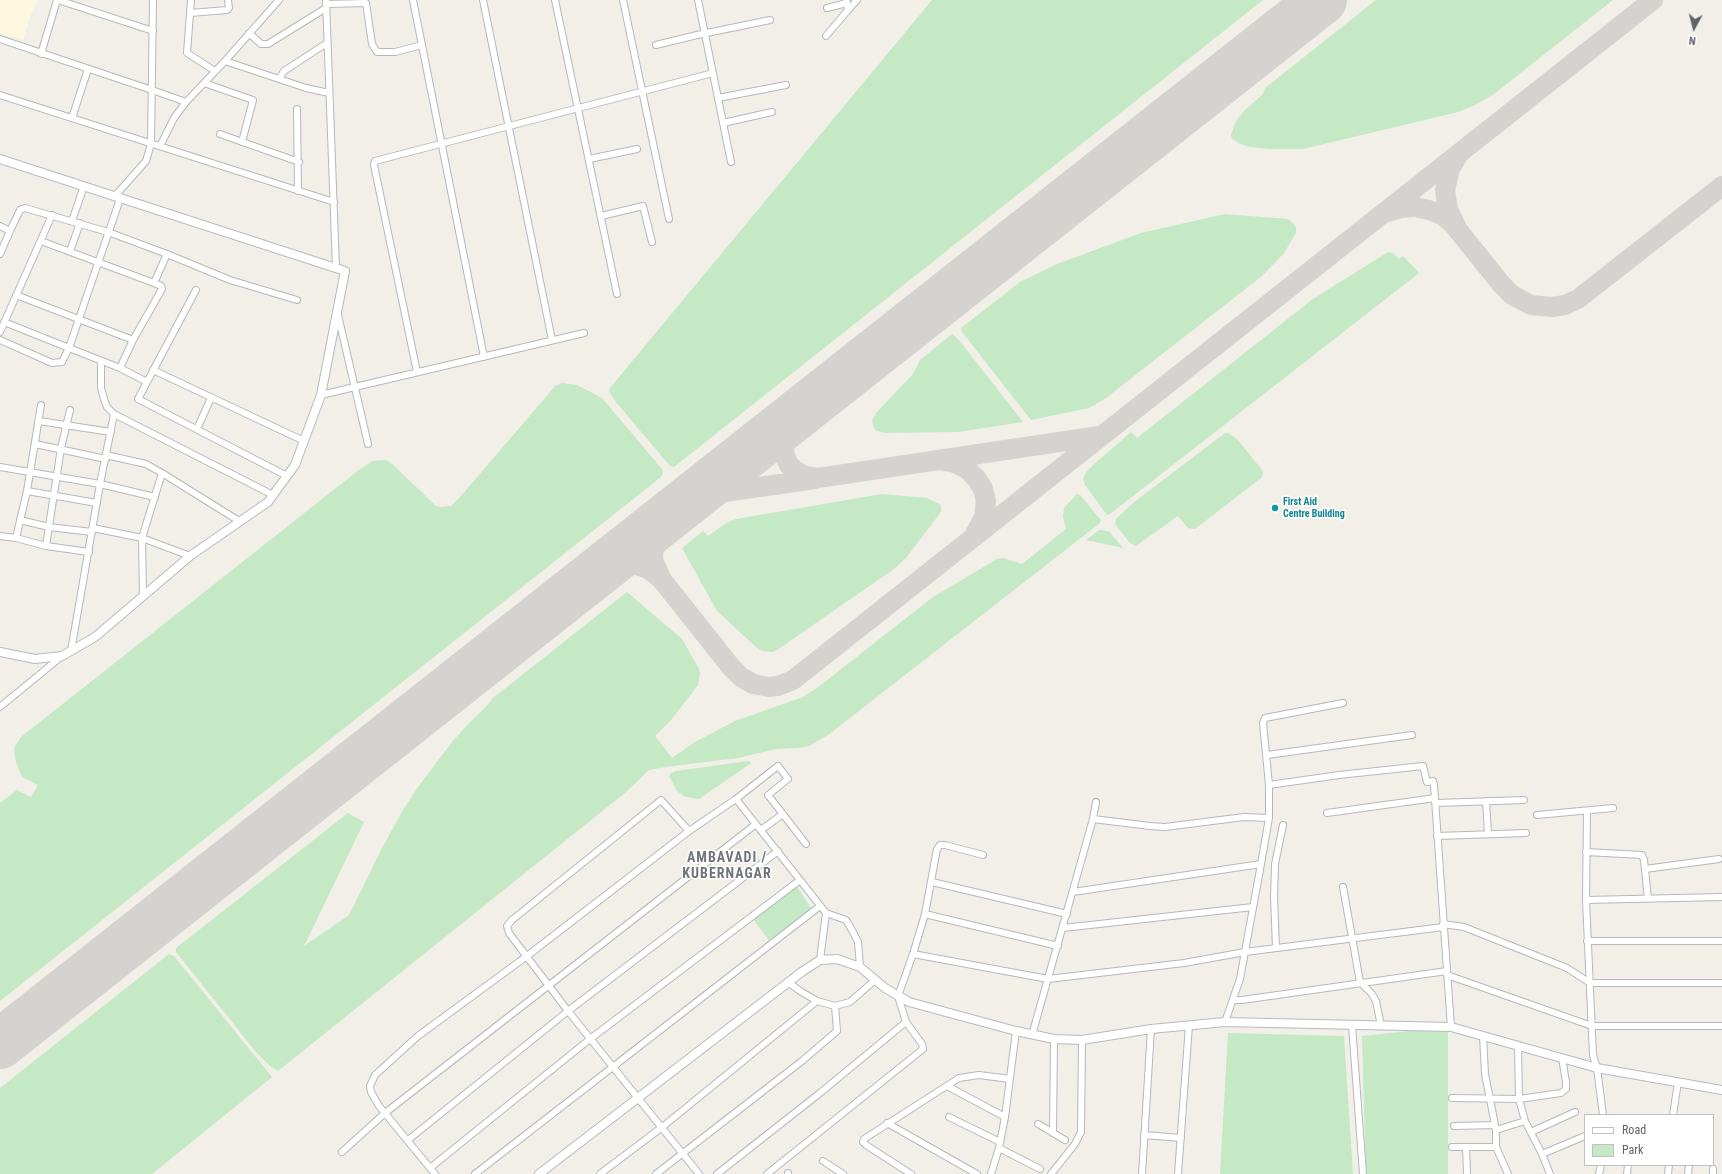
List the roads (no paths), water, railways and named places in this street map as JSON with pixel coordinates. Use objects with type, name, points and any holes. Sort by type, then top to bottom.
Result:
[{"type":"street","points":[[41,54],[58,0],[153,31]]},
{"type":"street","points":[[0,340],[52,363],[62,362],[69,348],[108,232],[117,198],[146,162],[152,144],[154,0]]},
{"type":"street","points":[[191,0],[187,53],[215,71]]},
{"type":"street","points":[[190,13],[227,10],[228,0]]},
{"type":"street","points":[[160,146],[174,118],[186,102],[279,0]]},
{"type":"street","points":[[413,0],[484,357]]},
{"type":"street","points":[[483,0],[552,340]]},
{"type":"street","points":[[555,0],[617,294]]},
{"type":"street","points":[[623,0],[643,91],[668,219]]},
{"type":"street","points":[[698,0],[731,162]]},
{"type":"street","points":[[826,36],[857,0]]},
{"type":"street","points":[[250,33],[261,44],[268,44],[326,4],[366,2],[372,44],[377,52],[395,52],[422,45]]},
{"type":"street","points":[[828,8],[846,2],[848,10]]},
{"type":"street","points":[[326,4],[336,268]]},
{"type":"street","points":[[656,45],[770,20]]},
{"type":"street","points":[[0,39],[186,102]]},
{"type":"street","points":[[279,79],[284,71],[327,42]]},
{"type":"street","points":[[225,61],[279,79],[329,93]]},
{"type":"street","points":[[72,118],[88,69]]},
{"type":"street","points":[[417,372],[374,162],[713,73]]},
{"type":"street","points":[[204,83],[253,100],[242,142]]},
{"type":"street","points":[[718,98],[786,85]]},
{"type":"street","points":[[0,95],[334,202]]},
{"type":"street","points":[[297,109],[298,190]]},
{"type":"street","points":[[724,123],[772,112]]},
{"type":"street","points":[[220,134],[298,162]]},
{"type":"street","points":[[589,159],[637,149]]},
{"type":"street","points":[[0,159],[345,271],[321,395],[295,465],[268,502],[190,556],[95,637],[62,656],[0,707]]},
{"type":"street","points":[[72,221],[84,186]]},
{"type":"street","points":[[601,216],[643,206],[652,242]]},
{"type":"street","points":[[0,254],[20,210],[23,208],[108,232],[230,280],[297,300]]},
{"type":"street","points":[[0,332],[52,215]]},
{"type":"street","points":[[70,251],[80,223]]},
{"type":"street","points":[[0,226],[10,231]]},
{"type":"street","points":[[41,241],[161,286],[162,289],[133,340],[120,368]]},
{"type":"street","points":[[154,283],[166,254]]},
{"type":"street","points":[[196,290],[138,399],[287,476]]},
{"type":"street","points":[[16,295],[133,340]]},
{"type":"street","points":[[337,313],[368,444]]},
{"type":"street","points":[[4,322],[120,368],[147,382]]},
{"type":"street","points":[[321,395],[584,333]]},
{"type":"street","points":[[101,361],[101,388],[107,407],[114,414],[273,495]]},
{"type":"street","points":[[153,370],[304,441]]},
{"type":"street","points":[[197,429],[211,398]]},
{"type":"street","points":[[16,538],[27,491],[40,421],[41,405]]},
{"type":"street","points":[[46,546],[55,496],[61,448],[70,410]]},
{"type":"street","points":[[71,651],[100,484],[114,414]]},
{"type":"street","points":[[40,421],[110,432]]},
{"type":"street","points":[[35,444],[146,464],[239,521]]},
{"type":"street","points":[[0,467],[100,484],[155,497]]},
{"type":"street","points":[[143,595],[142,538],[162,473]]},
{"type":"street","points":[[27,491],[97,503]]},
{"type":"street","points":[[20,520],[49,527],[93,530],[142,538],[190,556]]},
{"type":"street","points":[[0,536],[16,538],[46,546],[89,552]]},
{"type":"street","points":[[0,652],[35,659],[62,656]]},
{"type":"street","points":[[1225,1022],[1240,979],[1270,818],[1267,755],[1263,723],[1265,718],[1343,703]]},
{"type":"street","points":[[1267,755],[1412,735]]},
{"type":"street","points":[[436,1174],[378,1106],[371,1092],[370,1086],[374,1075],[418,1036],[527,956],[778,766],[788,779],[768,795],[806,844]]},
{"type":"street","points":[[1269,785],[1340,775],[1423,766],[1427,782],[1433,781],[1436,801],[1443,926],[1451,1027]]},
{"type":"street","points":[[736,799],[820,906],[826,912],[846,920],[858,942],[860,967]]},
{"type":"street","points":[[689,832],[661,800],[512,920],[507,926],[509,933],[568,1011],[637,1099],[699,1174]]},
{"type":"street","points":[[1327,812],[1436,801],[1524,800]]},
{"type":"street","points":[[1486,801],[1488,834]]},
{"type":"street","points":[[1032,1035],[1067,914],[1093,819],[1096,802]]},
{"type":"street","points":[[1537,815],[1613,808]]},
{"type":"street","points":[[1587,811],[1587,941],[1593,1055],[1597,1068],[1603,1114]]},
{"type":"street","points":[[761,830],[783,814]]},
{"type":"street","points":[[1093,819],[1165,827],[1244,817],[1270,818]]},
{"type":"street","points":[[342,1152],[385,1114],[756,824]]},
{"type":"street","points":[[1276,948],[1274,897],[1275,864],[1283,825]]},
{"type":"street","points":[[1438,836],[1526,833]]},
{"type":"street","points":[[767,1174],[922,1051],[922,1044],[906,1022],[898,996],[925,914],[937,849],[940,845],[983,856]]},
{"type":"street","points":[[408,1140],[568,1011],[778,851]]},
{"type":"street","points":[[1586,852],[1638,853],[1642,855],[1648,899]]},
{"type":"street","points":[[1645,869],[1719,859]]},
{"type":"street","points":[[1073,892],[1261,864]]},
{"type":"street","points":[[430,1168],[590,1039],[800,880]]},
{"type":"street","points":[[932,882],[1067,914]]},
{"type":"street","points":[[1343,888],[1360,982],[1368,989],[1374,998],[1381,1026]]},
{"type":"street","points":[[1586,900],[1722,897]]},
{"type":"street","points":[[475,1174],[820,906]]},
{"type":"street","points":[[1063,928],[1253,907]]},
{"type":"street","points":[[820,960],[826,912]]},
{"type":"street","points":[[925,914],[1058,946]]},
{"type":"street","points":[[913,954],[1048,979],[1184,963],[1245,952],[1443,926],[1464,927],[1560,965],[1590,983],[1722,983]]},
{"type":"street","points":[[1587,941],[1722,941]]},
{"type":"street","points":[[539,1174],[788,982],[820,960],[837,959],[860,967],[885,988],[909,1002],[1054,1040],[1082,1040],[1151,1029],[1225,1022],[1451,1027],[1597,1068],[1722,1090]]},
{"type":"street","points":[[1233,1000],[1242,1000],[1360,982],[1447,973],[1592,1026],[1722,1026]]},
{"type":"street","points":[[788,982],[817,1001],[835,1006],[850,1002],[875,980]]},
{"type":"street","points":[[600,1174],[661,1128],[817,1001]]},
{"type":"street","points":[[656,1174],[802,1061],[837,1031],[835,1006]]},
{"type":"street","points":[[717,1174],[820,1093],[906,1022]]},
{"type":"street","points":[[1178,1174],[1190,1025]]},
{"type":"street","points":[[1352,1025],[1363,1174]]},
{"type":"street","points":[[1142,1174],[1151,1029]]},
{"type":"street","points":[[991,1174],[1000,1145],[1016,1031]]},
{"type":"street","points":[[1483,1036],[1485,1074],[1488,1098],[1495,1128],[1496,1147],[1508,1174]]},
{"type":"street","points":[[1053,1133],[1054,1040]]},
{"type":"street","points":[[1051,1174],[1075,1144],[1081,1132],[1082,1040]]},
{"type":"street","points":[[1518,1046],[1519,1098],[1525,1121],[1542,1154],[1550,1174]]},
{"type":"street","points":[[1452,1098],[1519,1098],[1561,1093],[1566,1089],[1562,1058]]},
{"type":"street","points":[[911,1174],[863,1142],[866,1136],[959,1078],[980,1075],[1010,1079]]},
{"type":"street","points":[[1673,1114],[1678,1082]]},
{"type":"street","points":[[946,1086],[1005,1116]]},
{"type":"street","points":[[1531,1132],[1575,1112]]},
{"type":"street","points":[[949,1117],[1040,1169]]},
{"type":"street","points":[[1454,1126],[1495,1128],[1525,1121]]},
{"type":"street","points":[[887,1123],[977,1174]]},
{"type":"street","points":[[1038,1124],[1065,1140]]},
{"type":"street","points":[[1144,1135],[1181,1138]]},
{"type":"street","points":[[1542,1154],[1584,1136]]},
{"type":"street","points":[[1452,1147],[1496,1147]]},
{"type":"street","points":[[1466,1147],[1467,1174]]},
{"type":"street","points":[[823,1161],[843,1174]]},
{"type":"place","name":"First Aid Centre Building","points":[[1275,508]]},
{"type":"district","name":"AMBAVADI / KUBERNAGAR","points":[[727,866]]}]
